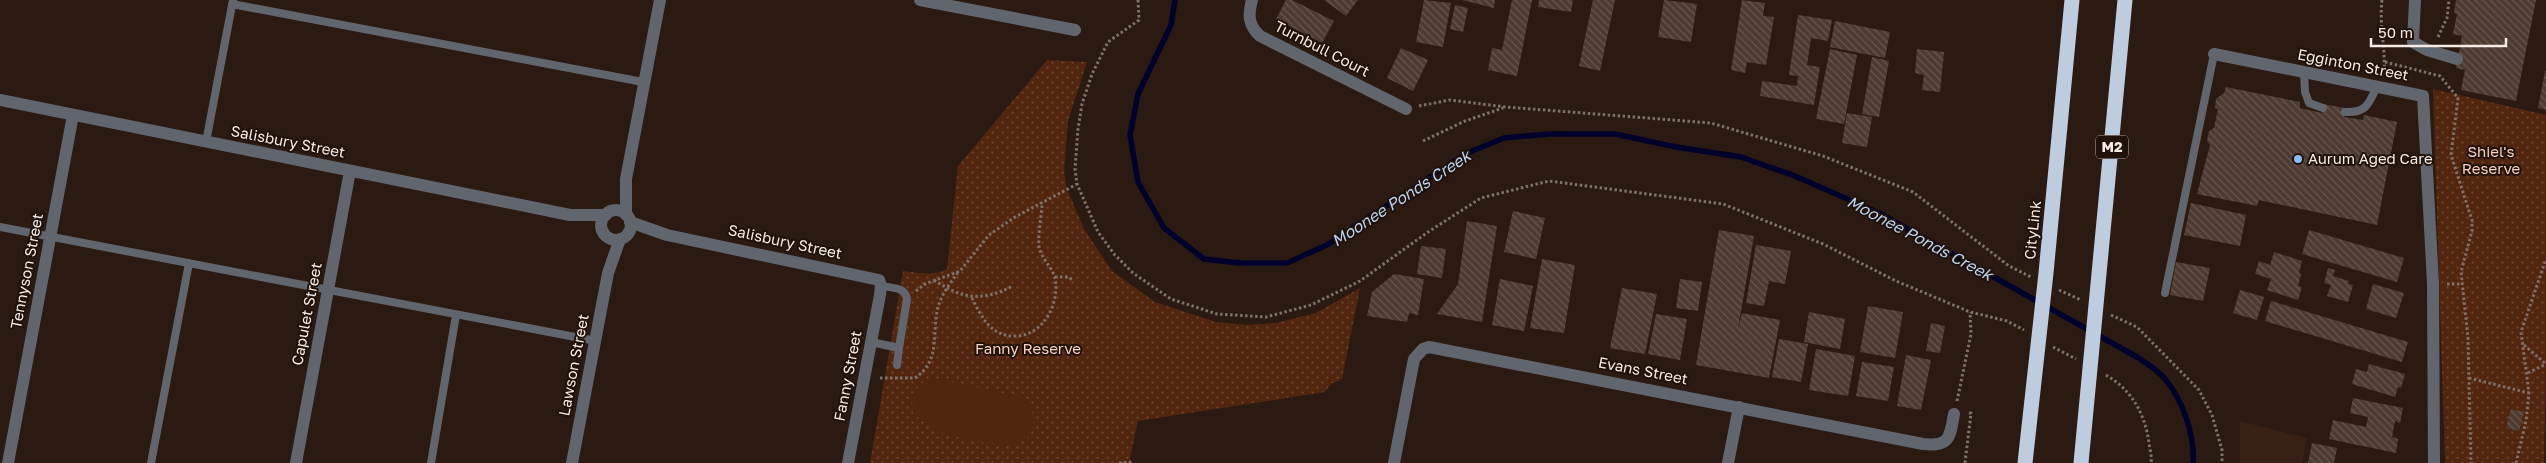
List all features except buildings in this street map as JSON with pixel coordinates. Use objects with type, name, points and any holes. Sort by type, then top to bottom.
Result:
[{"type":"highway","name":"CityLink","points":[[2025,463],[2037,367],[2072,0]]},
{"type":"highway","name":"M2","points":[[2080,463],[2089,380],[2092,299],[2125,0]]},
{"type":"street","name":"Lawson Street","points":[[572,463],[608,273],[620,223],[626,179],[660,0]]},
{"type":"street","points":[[920,0],[1075,30]]},
{"type":"street","name":"Turnbull Court","points":[[1252,0],[1250,23],[1260,36],[1406,109]]},
{"type":"street","points":[[2415,0],[2413,42],[2427,50],[2457,59]]},
{"type":"street","name":"Egginton Street","points":[[2214,54],[2423,96],[2432,284],[2434,463]]},
{"type":"street","name":"Salisbury Street","points":[[0,100],[570,215],[620,223],[875,278],[881,291]]},
{"type":"street","name":"Tennyson Street","points":[[8,463],[73,115]]},
{"type":"street","name":"Capulet Street","points":[[296,463],[350,171]]},
{"type":"street","name":"Salisbury Street","points":[[570,215],[604,233],[620,223]]},
{"type":"street","name":"Lawson Street","points":[[608,273],[604,233],[620,223]]},
{"type":"street","name":"Fanny Street","points":[[848,463],[881,291]]},
{"type":"street","name":"Evans Street","points":[[1394,463],[1414,359],[1423,348],[1429,346],[1936,445],[1942,443],[1951,433],[1954,414]]},
{"type":"street","points":[[1728,463],[1739,407]]},
{"type":"lane","points":[[206,142],[232,2],[644,82]]},
{"type":"lane","name":"Egginton Street","points":[[2165,292],[2214,54]]},
{"type":"lane","points":[[2304,72],[2305,92],[2309,102],[2323,108]]},
{"type":"lane","points":[[2344,112],[2356,113],[2369,104],[2380,87]]},
{"type":"lane","points":[[0,227],[328,292],[596,341]]},
{"type":"lane","points":[[152,463],[189,263]]},
{"type":"lane","points":[[881,291],[900,289],[904,291],[908,299],[897,365]]},
{"type":"lane","points":[[430,463],[456,315]]},
{"type":"lane","points":[[871,342],[899,348]]},
{"type":"path","points":[[1138,0],[1139,20],[1108,42],[1092,74],[1082,104],[1075,152],[1077,184],[1098,232],[1114,254],[1133,273],[1171,299],[1217,314],[1266,317],[1312,305],[1360,281],[1428,232],[1481,198],[1549,181],[1723,204],[1823,244],[1896,281]]},
{"type":"path","points":[[2380,87],[2385,62],[2380,32],[2382,0]]},
{"type":"path","points":[[2385,62],[2440,76],[2458,98],[2451,155],[2472,220],[2472,231],[2461,272],[2469,378],[2471,463]]},
{"type":"path","points":[[1406,109],[1450,100],[1506,107],[1711,123],[1823,156],[1913,192],[2009,266],[2092,299]]},
{"type":"path","points":[[1423,141],[1465,121],[1506,107]]},
{"type":"path","points":[[880,378],[916,378],[929,364],[936,340],[937,311],[947,289],[960,270],[990,235],[1016,217],[1042,205],[1077,184]]},
{"type":"path","points":[[972,298],[983,320],[990,328],[1012,337],[1026,336],[1037,330],[1053,308],[1054,277],[1039,249],[1042,205]]},
{"type":"path","points":[[2516,463],[2526,421],[2529,393],[2528,373],[2521,332],[2546,259]]},
{"type":"path","points":[[908,299],[925,284],[960,270]]},
{"type":"path","points":[[1054,277],[1068,277],[1074,281]]},
{"type":"path","points":[[934,280],[952,293],[972,298],[998,292],[1013,286]]},
{"type":"path","points":[[2103,311],[2137,327],[2199,390],[2212,416],[2222,450],[2222,463]]},
{"type":"path","points":[[1965,463],[1971,413],[1954,414],[1972,334],[1970,312]]},
{"type":"path","points":[[2522,342],[2525,348],[2546,364],[2528,373]]},
{"type":"path","points":[[2469,378],[2529,393]]},
{"type":"path","points":[[1119,463],[1132,462]]},
{"type":"shaded area","points":[[2240,421],[2307,438],[2302,463],[2240,463]]},
{"type":"green space","name":"Fanny Reserve","points":[[1047,60],[1087,62],[1068,121],[1064,172],[1067,189],[1084,229],[1112,271],[1155,302],[1216,322],[1246,325],[1276,323],[1316,313],[1360,288],[1342,379],[1331,384],[1325,392],[1138,421],[1129,463],[870,463],[903,271],[931,273],[947,269],[958,166]]},
{"type":"green space","name":"Shiel's Reserve","points":[[2433,89],[2546,115],[2544,463],[2445,463]]},
{"type":"green space","points":[[932,378],[1017,396],[1032,407],[1033,424],[1028,438],[1015,445],[976,442],[939,432],[913,414],[912,394],[922,383]]},
{"type":"waterway","name":"Moonee Ponds Creek","points":[[1175,0],[1171,25],[1138,94],[1130,135],[1138,182],[1164,228],[1204,259],[1240,263],[1287,263],[1327,245],[1465,154],[1504,138],[1550,134],[1615,134],[1676,147],[1741,157],[1795,176],[1879,213],[2148,364],[2165,379],[2177,397],[2190,430],[2193,463]]},
{"type":"place","name":"Aurum Aged Care","points":[[2298,159]]}]
